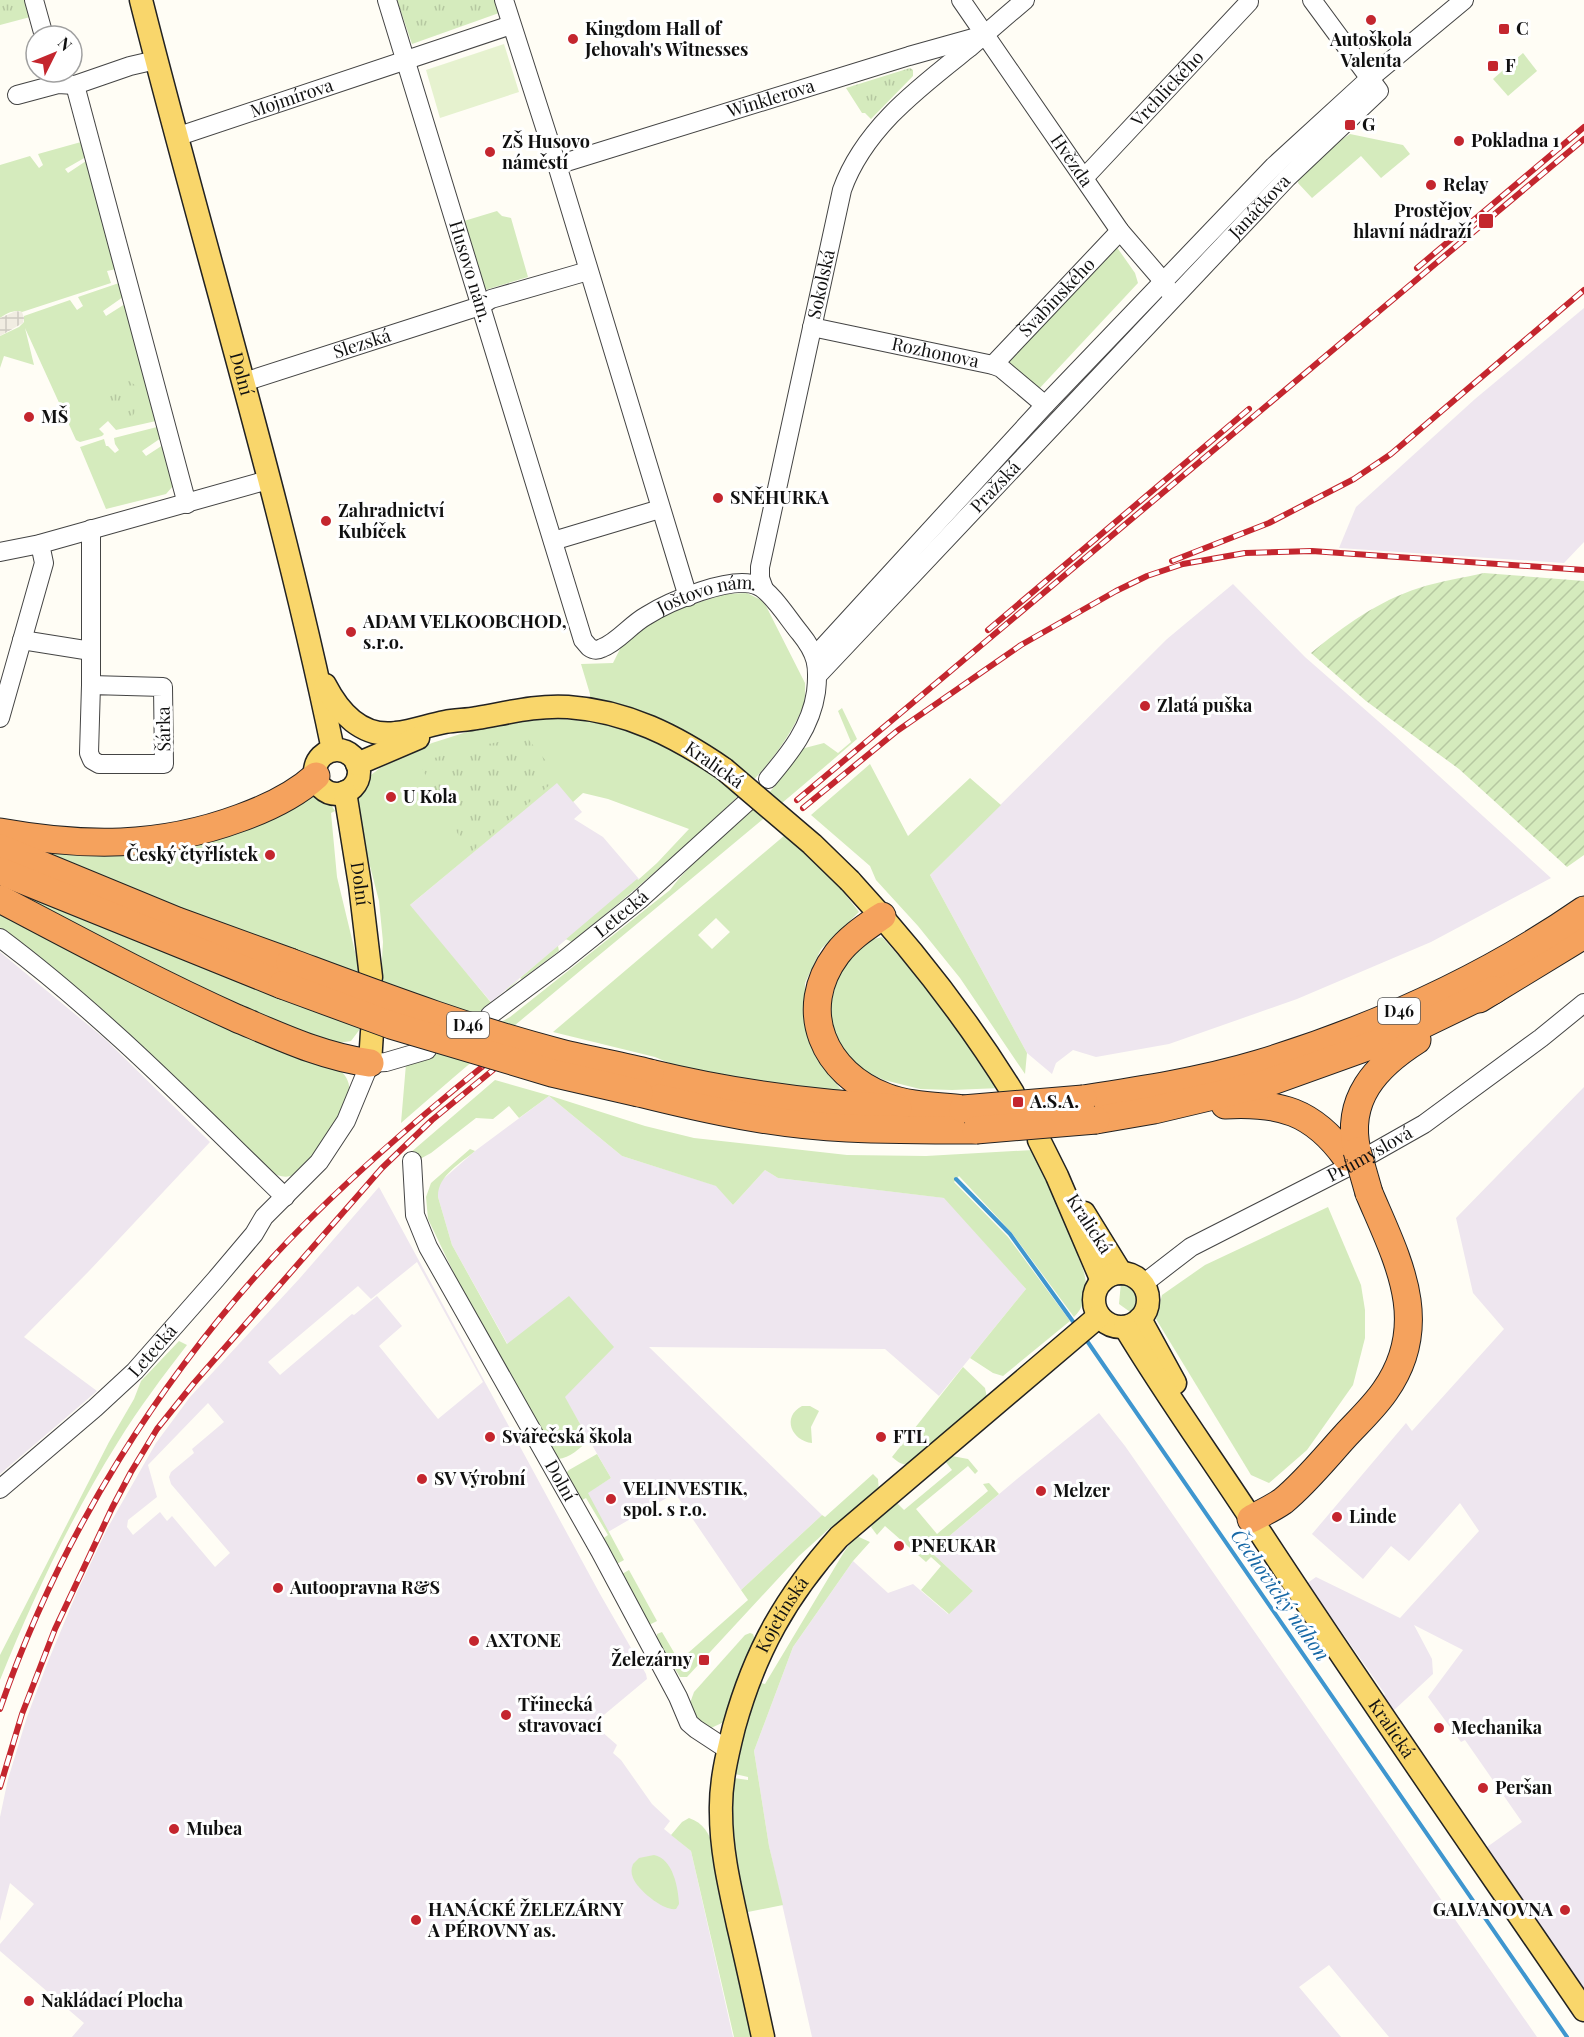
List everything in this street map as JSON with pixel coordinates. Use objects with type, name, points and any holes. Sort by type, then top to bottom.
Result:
[{"type":"highway","points":[[0,832],[54,841],[115,843],[156,840],[219,826],[251,814],[291,796],[316,776]]},
{"type":"highway","name":"D46","points":[[0,848],[177,921],[391,1025],[552,1073],[645,1083],[701,1108],[776,1121],[845,1128],[1090,1109],[1154,1110],[1264,1084],[1403,1034],[1494,990],[1584,935]]},
{"type":"highway","name":"D46","points":[[0,871],[286,974]]},
{"type":"highway","points":[[0,899],[150,978],[230,1015],[299,1044],[370,1063]]},
{"type":"highway","name":"D46","points":[[1090,1109],[1149,1089],[1256,1064],[1329,1040],[1393,1014],[1486,969],[1557,929],[1584,910]]},
{"type":"highway","points":[[882,916],[853,937],[830,965],[818,1001],[822,1038],[840,1068],[874,1091],[887,1098],[969,1120]]},
{"type":"highway","points":[[1251,1520],[1284,1500],[1314,1470],[1379,1398],[1400,1363],[1408,1332],[1407,1291],[1393,1250],[1352,1154],[1359,1104],[1368,1084],[1383,1065],[1398,1052],[1494,990]]},
{"type":"highway","points":[[1154,1110],[1244,1104],[1277,1106],[1296,1113],[1319,1126],[1338,1145],[1352,1154]]},
{"type":"main road","name":"Dolní","points":[[141,0],[176,138],[244,382],[316,667],[333,750]]},
{"type":"main road","name":"Kralická","points":[[316,667],[340,711],[353,722],[370,730],[396,734],[448,721],[476,719],[533,708],[568,707],[616,715],[667,734],[724,769],[812,844],[850,882],[882,916],[941,988],[1013,1093]]},
{"type":"main road","points":[[357,764],[425,735],[476,719]]},
{"type":"main road","points":[[333,750],[348,753],[357,764],[357,781],[345,792],[334,794],[324,790],[316,776],[315,771],[319,760],[333,750]]},
{"type":"main road","name":"Dolní","points":[[345,792],[360,885],[371,977]]},
{"type":"main road","points":[[370,1063],[372,1032]]},
{"type":"main road","name":"Kralická","points":[[1039,1140],[1057,1176],[1092,1223],[1111,1277]]},
{"type":"main road","points":[[1133,1276],[1143,1284],[1148,1302],[1146,1311],[1133,1323],[1113,1326],[1096,1318],[1094,1296],[1111,1277],[1133,1276]]},
{"type":"main road","name":"Kojetínská","points":[[763,2037],[726,1869],[721,1810],[728,1750],[740,1705],[760,1650],[784,1607],[816,1563],[856,1521],[1096,1318]]},
{"type":"main road","name":"Kralická","points":[[1133,1323],[1168,1398],[1584,2010]]},
{"type":"street","points":[[34,0],[41,24]]},
{"type":"street","name":"Husovo nám.","points":[[387,0],[583,640]]},
{"type":"street","points":[[504,0],[557,165],[688,597]]},
{"type":"street","name":"Hvězda","points":[[961,0],[1120,231],[1163,281],[1173,298]]},
{"type":"street","name":"Sokolská","points":[[764,589],[760,578],[760,567],[842,189],[854,162],[881,125],[926,83],[1025,0]]},
{"type":"street","points":[[1312,0],[1374,85]]},
{"type":"street","name":"Janáčkova","points":[[1045,405],[1197,247],[1281,172],[1464,0]]},
{"type":"street","name":"Vrchlického","points":[[1084,178],[1249,2]]},
{"type":"street","name":"Mojmírova","points":[[176,138],[511,25]]},
{"type":"street","name":"Winklerova","points":[[557,165],[985,34]]},
{"type":"street","points":[[84,76],[156,60]]},
{"type":"street","points":[[17,95],[51,84]]},
{"type":"street","points":[[64,84],[187,504]]},
{"type":"street","name":"Janáčkova","points":[[1173,298],[1281,172]]},
{"type":"street","name":"Švabinského","points":[[993,365],[1120,231]]},
{"type":"street","name":"Janáčkova","points":[[1173,298],[1179,277],[1197,247]]},
{"type":"street","name":"Slezská","points":[[244,382],[480,306],[491,299],[588,271]]},
{"type":"street","name":"Pražská","points":[[817,676],[1173,298]]},
{"type":"street","name":"Rozhonova","points":[[812,327],[993,365],[1001,368],[1045,405]]},
{"type":"street","name":"Pražská","points":[[815,656],[1045,405]]},
{"type":"street","points":[[0,552],[40,544],[268,480]]},
{"type":"street","points":[[553,541],[660,509]]},
{"type":"street","name":"Šárka","points":[[91,529],[89,753],[92,760],[99,764],[164,764],[163,687],[91,685]]},
{"type":"street","points":[[0,718],[44,563],[40,544]]},
{"type":"street","name":"Joštovo nám.","points":[[583,640],[589,647],[601,649],[645,616],[688,597],[743,582],[764,589],[808,643],[815,656]]},
{"type":"street","points":[[22,640],[91,651]]},
{"type":"street","points":[[768,779],[792,750],[807,723],[814,702],[817,676],[815,656]]},
{"type":"street","name":"Letecká","points":[[490,1016],[621,915],[711,837],[747,802]]},
{"type":"street","points":[[0,938],[41,969],[91,1012],[285,1197]]},
{"type":"street","name":"Průmyslová","points":[[1143,1284],[1191,1247],[1348,1167],[1424,1124],[1541,1038],[1584,1003]]},
{"type":"street","points":[[370,1063],[386,1062],[427,1050]]},
{"type":"street","name":"Letecká","points":[[0,1489],[135,1371],[254,1234],[264,1217],[319,1162],[340,1133],[370,1063]]},
{"type":"street","name":"Dolní","points":[[412,1161],[415,1215],[428,1247],[600,1551],[675,1691],[689,1723],[728,1750]]},
{"type":"shaded area","points":[[1584,308],[1584,542],[1564,563],[1339,548],[1356,507],[1475,399]]},
{"type":"shaded area","points":[[16,311],[22,312],[23,323],[0,336],[0,318]]},
{"type":"shaded area","points":[[1233,584],[1305,657],[1551,878],[1431,942],[1297,999],[1169,1044],[1096,1057],[1073,1050],[1056,1063],[1052,1074],[1027,1053],[930,875],[1167,639]]},
{"type":"shaded area","points":[[557,782],[582,812],[574,819],[603,837],[639,879],[491,1002],[409,906]]},
{"type":"shaded area","points":[[0,952],[105,1039],[210,1142],[24,1337],[97,1391],[0,1474]]},
{"type":"shaded area","points":[[1584,1087],[1584,1988],[1487,1847],[1522,1822],[1465,1740],[1461,1742],[1428,1697],[1463,1650],[1414,1625],[1432,1659],[1433,1674],[1392,1712],[1383,1698],[1385,1694],[1306,1584],[1316,1577],[1400,1618],[1479,1531],[1460,1503],[1409,1561],[1391,1546],[1363,1579],[1312,1534],[1406,1423],[1412,1431],[1504,1329],[1473,1293],[1456,1218]]},
{"type":"shaded area","points":[[549,1096],[622,1156],[717,1186],[733,1205],[765,1170],[778,1178],[945,1198],[1026,1289],[939,1396],[885,1349],[649,1347],[822,1515],[741,1590],[675,1493],[608,1532],[587,1493],[611,1478],[565,1398],[545,1411],[452,1245],[438,1197],[441,1181],[475,1151]]},
{"type":"shaded area","points":[[379,1187],[600,1594],[646,1674],[647,1679],[593,1724],[617,1745],[613,1753],[621,1760],[652,1804],[670,1821],[664,1829],[691,1851],[733,2037],[72,2037],[84,2023],[0,1951],[0,1944],[34,1904],[10,1883],[0,1921],[0,1817],[8,1779],[27,1717],[77,1592],[107,1529],[156,1443],[190,1397],[300,1278]],"holes":[[[417,1262],[483,1382],[438,1419],[379,1346],[402,1326],[377,1296],[354,1315],[352,1314],[280,1375],[268,1362],[358,1286],[371,1299]],[[208,1403],[224,1422],[192,1449],[194,1453],[171,1472],[169,1477],[171,1484],[230,1553],[215,1567],[172,1516],[167,1521],[160,1512],[133,1535],[127,1527],[128,1520],[157,1497],[148,1465]]]},
{"type":"shaded area","points":[[1099,1413],[1125,1446],[1537,2037],[1389,2037],[1329,1965],[1299,1987],[1341,2037],[812,2037],[769,1846],[754,1751],[793,1647],[853,1561],[888,1593],[913,1584],[948,1614],[973,1591],[933,1554],[934,1549]]},
{"type":"green space","points":[[0,0],[29,0],[34,16],[0,25]]},
{"type":"green space","points":[[397,0],[495,0],[499,13],[412,44]]},
{"type":"green space","points":[[504,44],[519,92],[440,118],[426,70]]},
{"type":"green space","points":[[1523,53],[1537,71],[1508,96],[1493,79]]},
{"type":"green space","points":[[910,68],[913,70],[913,76],[871,119],[862,113],[846,88]]},
{"type":"green space","points":[[1350,134],[1403,145],[1410,154],[1381,178],[1361,156],[1312,198],[1298,183],[1299,178]]},
{"type":"green space","points":[[81,142],[86,157],[65,169],[68,173],[86,161],[116,269],[107,271],[111,283],[22,312],[10,312],[0,318],[0,165],[30,156],[39,168],[43,165],[38,154]]},
{"type":"green space","points":[[497,211],[502,216],[511,218],[528,277],[485,290],[464,221]]},
{"type":"green space","points":[[1116,246],[1135,273],[1138,283],[1037,391],[1005,361]]},
{"type":"green space","points":[[119,283],[123,297],[103,311],[106,316],[125,304],[156,421],[116,430],[108,421],[99,429],[104,434],[102,436],[80,442],[76,440],[25,328],[34,365],[4,356],[0,368],[0,336],[19,327],[24,322],[24,316],[70,300],[77,310],[83,306],[78,297]]},
{"type":"green space","points":[[120,375],[147,393],[128,423],[101,404]]},
{"type":"green space","points":[[157,427],[161,438],[142,451],[146,456],[163,445],[173,486],[166,494],[106,509],[80,447],[104,439],[106,446],[115,453],[119,450],[114,438]]},
{"type":"green space","points":[[1484,573],[1584,581],[1584,855],[1567,867],[1459,769],[1366,701],[1311,653],[1349,624],[1404,593],[1443,581]]},
{"type":"green space","points":[[747,593],[761,600],[805,683],[803,706],[793,727],[757,776],[715,818],[572,942],[566,939],[638,880],[689,829],[608,799],[583,793],[573,802],[557,783],[410,905],[493,1005],[463,1024],[380,993],[383,942],[379,901],[362,835],[357,798],[362,782],[380,768],[432,743],[492,724],[534,717],[589,721],[590,694],[581,664],[613,663],[625,639],[662,614],[725,594]]},
{"type":"green space","points":[[842,708],[857,739],[401,1123],[406,1064],[487,1030],[510,1017],[670,890],[698,859],[765,797],[801,749],[824,743],[838,753],[851,742],[838,711]]},
{"type":"green space","points":[[528,739],[559,777],[469,854],[419,763],[472,747]]},
{"type":"green space","points":[[870,764],[908,836],[970,778],[1001,805],[930,875],[1027,1053],[1025,1074],[960,978],[918,926],[876,880],[870,866],[811,815]]},
{"type":"green space","points":[[314,789],[328,800],[335,811],[331,813],[337,877],[357,960],[360,981],[360,1029],[351,1041],[339,1043],[339,1069],[344,1074],[349,1087],[349,1094],[341,1113],[307,1162],[293,1175],[284,1177],[270,1172],[85,995],[0,928],[0,892],[29,848],[88,852]]},
{"type":"green space","points":[[785,835],[841,889],[859,912],[821,949],[805,983],[805,1013],[814,1054],[845,1095],[690,1072],[655,1057],[553,1032]],"holes":[[[716,918],[730,932],[712,949],[698,935]]]},
{"type":"green space","points":[[882,937],[930,991],[1001,1088],[920,1089],[884,1080],[854,1066],[842,1050],[828,1018],[836,982],[847,958],[866,941]]},
{"type":"green space","points":[[560,944],[559,951],[522,979],[520,978]]},
{"type":"green space","points":[[495,1080],[551,1096],[645,1126],[694,1138],[847,1155],[926,1156],[1033,1150],[1082,1253],[1078,1257],[1086,1280],[1083,1303],[1074,1317],[1012,1233],[959,1176],[954,1182],[1008,1237],[1070,1321],[1003,1376],[993,1373],[970,1358],[1026,1289],[944,1198],[778,1178],[765,1170],[733,1205],[716,1186],[622,1156],[549,1096],[519,1118],[509,1106],[493,1119],[476,1118],[420,1159],[410,1153]]},
{"type":"green space","points":[[470,1149],[475,1151],[446,1176],[441,1183],[438,1197],[452,1245],[507,1344],[569,1296],[614,1347],[565,1397],[589,1440],[567,1457],[558,1459],[461,1288],[428,1219],[426,1197],[431,1183]]},
{"type":"green space","points":[[1328,1207],[1361,1285],[1365,1310],[1365,1338],[1353,1385],[1307,1450],[1269,1483],[1251,1475],[1156,1319],[1162,1295],[1205,1265]]},
{"type":"green space","points":[[1121,1282],[1132,1286],[1138,1294],[1138,1304],[1133,1314],[1119,1304]]},
{"type":"green space","points":[[179,1341],[187,1345],[126,1429],[69,1529],[39,1588],[0,1680],[0,1655],[109,1442],[134,1399],[141,1381]]},
{"type":"green space","points":[[963,1367],[985,1388],[987,1398],[911,1465],[897,1461],[892,1457]]},
{"type":"green space","points":[[802,1406],[810,1406],[819,1411],[811,1427],[812,1443],[799,1438],[792,1428],[792,1416]]},
{"type":"green space","points":[[597,1454],[611,1478],[588,1493],[624,1560],[615,1565],[601,1540],[608,1535],[586,1498],[582,1500],[566,1478],[569,1470]]},
{"type":"green space","points":[[952,1456],[968,1459],[978,1471],[975,1474],[968,1466],[916,1509],[937,1534],[988,1491],[983,1484],[989,1483],[999,1494],[934,1549],[933,1554],[973,1591],[949,1614],[921,1590],[941,1566],[931,1557],[926,1562],[885,1526],[877,1535],[871,1527],[896,1502],[904,1510],[952,1470],[945,1461]]},
{"type":"green space","points":[[873,1474],[878,1479],[879,1492],[843,1523],[831,1527],[799,1556],[687,1677],[680,1677],[657,1640],[657,1634],[662,1632],[679,1661],[748,1600],[741,1590],[822,1515],[825,1517]]},
{"type":"green space","points":[[859,1537],[870,1542],[853,1561],[793,1647],[754,1751],[769,1846],[783,1905],[743,1913],[735,1846],[733,1795],[734,1778],[748,1780],[748,1777],[735,1774],[747,1715],[755,1692],[761,1683],[765,1684],[844,1552],[854,1538]]},
{"type":"green space","points":[[629,1570],[657,1621],[649,1625],[622,1574]]},
{"type":"green space","points":[[753,1634],[755,1640],[724,1722],[711,1728],[702,1726],[689,1706],[694,1692],[745,1635]]},
{"type":"green space","points":[[689,1818],[699,1823],[714,1847],[756,2037],[734,2037],[691,1851],[671,1835],[682,1822]]},
{"type":"green space","points":[[654,1855],[666,1862],[673,1875],[679,1904],[676,1909],[664,1907],[652,1899],[633,1878],[633,1864],[639,1858]]},
{"type":"waterway","name":"Čechovický náhon","points":[[956,1179],[1010,1234],[1077,1327]]},
{"type":"waterway","name":"Čechovický náhon","points":[[1085,1338],[1567,2037]]},
{"type":"railway","points":[[1417,268],[1584,127]]},
{"type":"railway","points":[[797,800],[1584,139]]},
{"type":"railway","points":[[1172,561],[1269,523],[1354,479],[1391,454],[1584,290]]},
{"type":"railway","points":[[988,630],[1249,409]]},
{"type":"railway","points":[[803,808],[897,731],[1021,645],[1116,591],[1147,576],[1183,564],[1245,553],[1312,551],[1584,570]]},
{"type":"railway","points":[[0,1709],[24,1644],[84,1519],[119,1459],[199,1345],[243,1291],[335,1194],[383,1150],[482,1067]]},
{"type":"railway","points":[[0,1787],[22,1714],[55,1629],[112,1508],[157,1429],[194,1383],[382,1168],[432,1120],[493,1070]]},
{"type":"place","name":"Autoškola Valenta","points":[[1371,20]]},
{"type":"place","name":"C","points":[[1504,29]]},
{"type":"place","name":"Kingdom Hall of Jehovah's Witnesses","points":[[573,39]]},
{"type":"place","name":"F","points":[[1493,66]]},
{"type":"place","name":"G","points":[[1350,125]]},
{"type":"place","name":"Pokladna 1","points":[[1459,141]]},
{"type":"place","name":"ZŠ Husovo náměstí","points":[[490,152]]},
{"type":"place","name":"Relay","points":[[1431,185]]},
{"type":"place","name":"Prostějov hlavní nádraží","points":[[1486,221]]},
{"type":"place","name":"MŠ","points":[[29,417]]},
{"type":"place","name":"SNĚHURKA","points":[[718,498]]},
{"type":"place","name":"Zahradnictví Kubíček","points":[[326,521]]},
{"type":"place","name":"ADAM VELKOOBCHOD, s.r.o.","points":[[351,632]]},
{"type":"place","name":"Zlatá puška","points":[[1145,706]]},
{"type":"place","name":"U Kola","points":[[391,797]]},
{"type":"place","name":"Český čtyřlístek","points":[[270,855]]},
{"type":"place","name":"A.S.A.","points":[[1018,1102]]},
{"type":"place","name":"Svářečská škola","points":[[490,1437]]},
{"type":"place","name":"FTL","points":[[881,1437]]},
{"type":"place","name":"SV Výrobní","points":[[422,1479]]},
{"type":"place","name":"Melzer","points":[[1041,1491]]},
{"type":"place","name":"VELINVESTIK, spol. s r.o.","points":[[611,1499]]},
{"type":"place","name":"Linde","points":[[1337,1517]]},
{"type":"place","name":"PNEUKAR","points":[[899,1546]]},
{"type":"place","name":"Autoopravna R&S","points":[[278,1588]]},
{"type":"place","name":"AXTONE","points":[[474,1641]]},
{"type":"place","name":"Železárny","points":[[704,1660]]},
{"type":"place","name":"Třinecká stravovací","points":[[506,1715]]},
{"type":"place","name":"Mechanika","points":[[1439,1728]]},
{"type":"place","name":"Peršan","points":[[1483,1788]]},
{"type":"place","name":"Mubea","points":[[174,1829]]},
{"type":"place","name":"GALVANOVNA","points":[[1565,1910]]},
{"type":"place","name":"HANÁCKÉ ŽELEZÁRNY A PÉROVNY as.","points":[[416,1920]]},
{"type":"place","name":"Nakládací Plocha","points":[[29,2001]]}]
